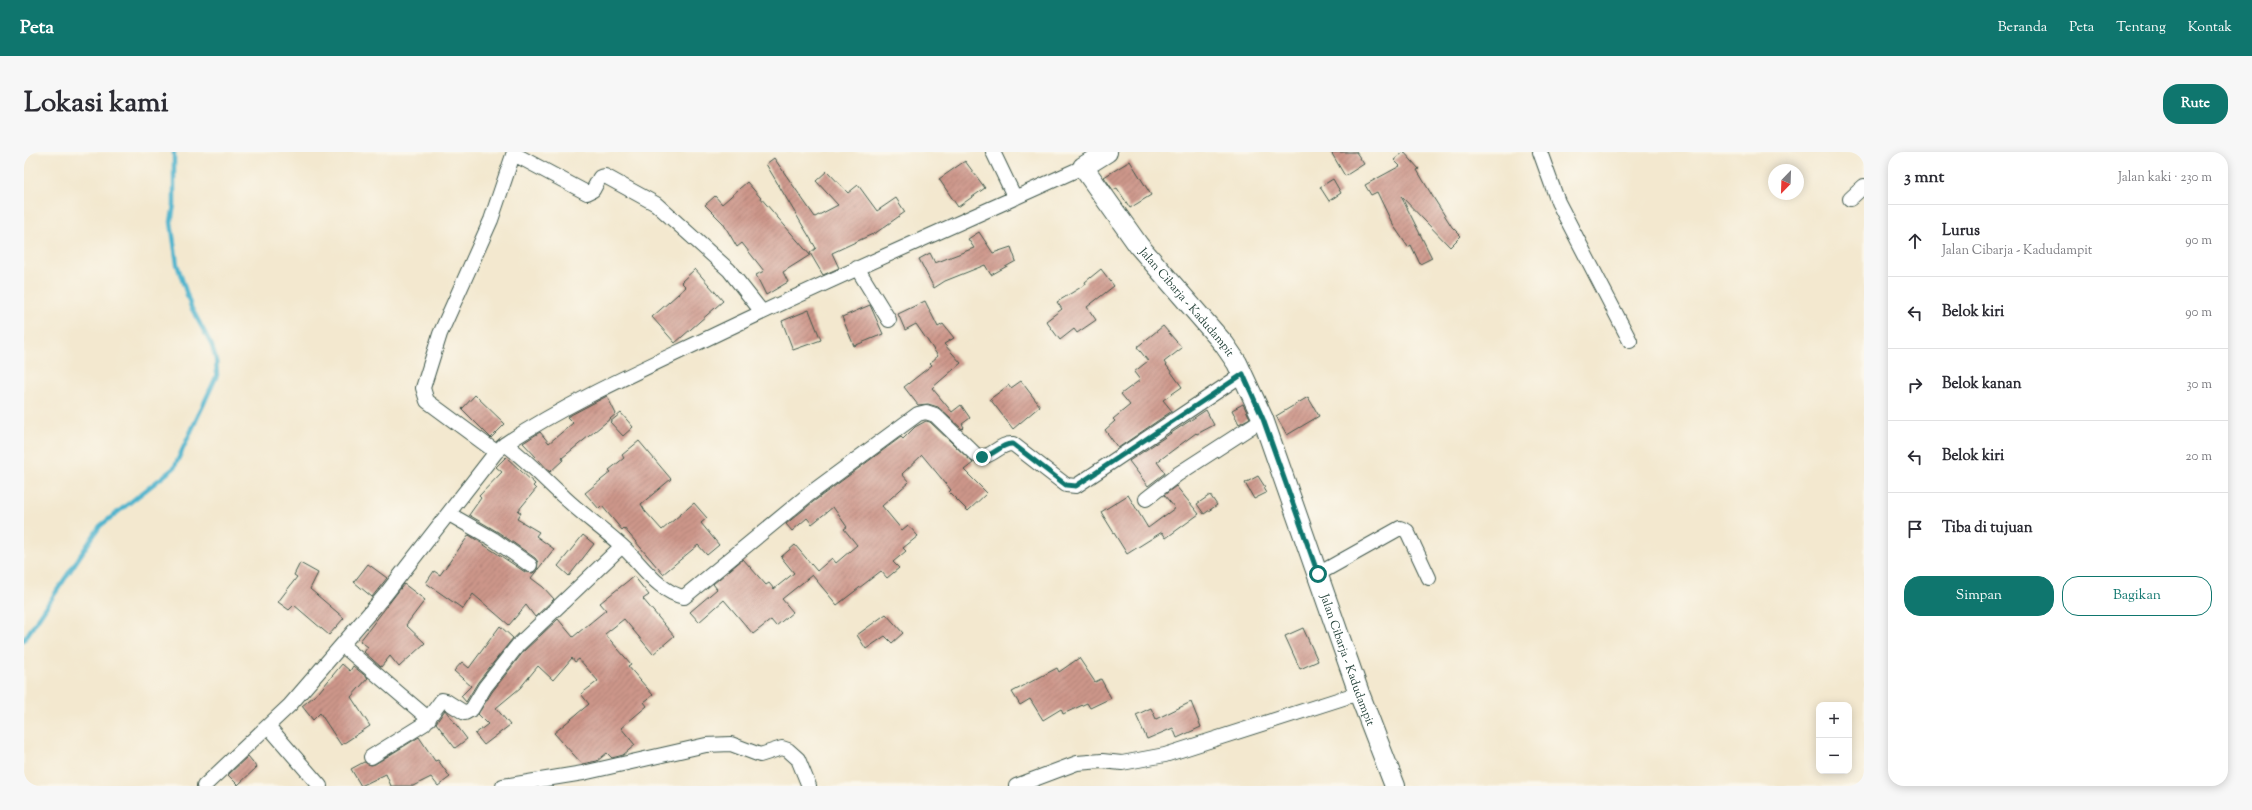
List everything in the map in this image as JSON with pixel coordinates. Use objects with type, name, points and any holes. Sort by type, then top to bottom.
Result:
[{"type":"street","points":[[993,152],[1015,198]]},
{"type":"street","points":[[204,786],[290,705],[342,646],[450,514],[501,448],[580,399],[857,268],[1083,167],[1107,152]]},
{"type":"street","points":[[1540,152],[1558,202],[1630,341]]},
{"type":"street","points":[[762,312],[729,270],[656,204],[606,176],[600,177],[593,190],[586,193],[514,153],[491,220],[440,334],[423,388],[427,401],[501,448],[521,456],[563,497],[622,546],[663,589],[673,595],[684,597],[808,495],[918,414],[926,412],[935,415],[976,455],[982,457],[988,456],[1007,444],[1013,444],[1066,485],[1076,486],[1243,374]]},
{"type":"street","name":"Jalan Cibarja - Kadudampit","points":[[1083,167],[1138,246],[1224,344],[1243,374],[1263,419],[1359,694],[1395,786]]},
{"type":"street","points":[[1850,199],[1864,186]]},
{"type":"street","points":[[857,268],[889,320]]},
{"type":"street","points":[[1146,499],[1202,457],[1263,419]]},
{"type":"street","points":[[450,514],[493,539],[530,565]]},
{"type":"street","points":[[1318,574],[1400,528],[1407,531],[1429,578]]},
{"type":"street","points":[[371,757],[429,719],[442,700],[465,713],[472,709],[485,686],[518,645],[622,546]]},
{"type":"street","points":[[342,646],[429,719]]},
{"type":"street","points":[[1016,786],[1077,763],[1102,761],[1122,763],[1165,755],[1359,694]]},
{"type":"street","points":[[268,726],[320,786]]},
{"type":"street","points":[[503,786],[583,773],[706,745],[731,744],[760,755],[782,748],[788,750],[798,759],[810,786]]},
{"type":"building","points":[[1331,152],[1356,152],[1364,164],[1345,176]]},
{"type":"building","points":[[1404,152],[1419,169],[1417,170],[1433,197],[1452,227],[1461,236],[1450,247],[1401,196],[1432,258],[1420,264],[1411,245],[1408,247],[1393,225],[1377,192],[1371,195],[1365,185],[1400,166],[1394,160]]},
{"type":"building","points":[[774,158],[815,217],[838,205],[816,181],[827,171],[848,193],[858,185],[877,211],[896,198],[905,212],[877,232],[832,253],[839,268],[823,275],[810,253],[816,248],[766,164]]},
{"type":"building","points":[[965,161],[985,188],[958,207],[939,179]]},
{"type":"building","points":[[1130,161],[1151,195],[1130,208],[1117,188],[1113,190],[1104,177]]},
{"type":"building","points":[[1333,179],[1341,193],[1329,201],[1320,187]]},
{"type":"building","points":[[747,182],[810,255],[783,272],[788,282],[766,295],[756,275],[764,271],[742,243],[737,247],[723,223],[705,205],[715,196],[722,204]]},
{"type":"building","points":[[979,232],[993,253],[1011,247],[1016,261],[991,275],[985,265],[945,281],[934,288],[919,259],[930,253],[935,263],[974,248],[968,239]]},
{"type":"building","points":[[695,269],[723,301],[675,343],[652,317],[686,287],[681,282]]},
{"type":"building","points":[[1101,269],[1114,286],[1087,307],[1096,320],[1077,333],[1074,329],[1060,340],[1046,321],[1062,309],[1057,302],[1086,284],[1085,282]]},
{"type":"building","points":[[925,301],[938,327],[943,324],[954,338],[944,344],[961,363],[932,388],[952,412],[961,405],[970,418],[962,424],[964,427],[962,429],[938,407],[928,404],[918,405],[904,387],[932,365],[930,363],[938,356],[916,324],[905,330],[898,314]]},
{"type":"building","points":[[870,305],[883,334],[854,346],[842,317]]},
{"type":"building","points":[[809,310],[821,340],[793,350],[782,321]]},
{"type":"building","points":[[1163,326],[1182,348],[1164,362],[1182,387],[1163,400],[1172,411],[1118,448],[1105,430],[1115,421],[1113,419],[1130,405],[1121,394],[1140,380],[1134,372],[1148,361],[1137,347]]},
{"type":"building","points":[[1021,381],[1040,406],[1013,429],[990,399],[1009,385],[1011,388]]},
{"type":"building","points":[[475,395],[505,424],[491,438],[462,409]]},
{"type":"building","points":[[607,396],[616,414],[562,458],[563,460],[550,472],[523,443],[540,432],[549,443],[573,423],[567,417]]},
{"type":"building","points":[[1308,397],[1319,416],[1287,435],[1276,416]]},
{"type":"building","points":[[1243,404],[1250,418],[1239,424],[1232,410]]},
{"type":"building","points":[[1206,410],[1214,425],[1197,434],[1196,433],[1157,462],[1165,473],[1148,486],[1129,461]]},
{"type":"building","points":[[621,413],[633,427],[623,436],[610,422]]},
{"type":"building","points":[[926,421],[930,422],[973,463],[964,470],[987,493],[968,511],[949,492],[951,490],[922,455],[902,474],[909,482],[882,506],[902,530],[908,525],[918,536],[903,548],[906,551],[893,562],[899,568],[887,578],[881,571],[837,605],[812,575],[782,599],[793,612],[776,626],[771,620],[753,634],[724,600],[699,622],[690,612],[717,589],[713,584],[743,559],[766,585],[769,583],[774,589],[794,573],[781,557],[795,545],[817,571],[832,558],[836,563],[857,545],[844,529],[847,527],[833,507],[812,524],[807,518],[792,531],[786,524],[813,502],[901,437],[903,439],[915,427]]},
{"type":"building","points":[[639,441],[671,479],[641,504],[645,511],[662,530],[694,503],[707,518],[701,523],[719,545],[707,555],[698,545],[663,574],[624,528],[622,530],[602,506],[599,509],[585,493],[611,472],[609,470],[624,458],[622,455]]},
{"type":"building","points":[[506,457],[535,484],[533,486],[536,489],[518,511],[521,513],[517,519],[539,532],[536,536],[554,549],[531,578],[543,587],[554,599],[535,617],[526,605],[509,625],[473,594],[463,609],[426,583],[434,571],[440,575],[469,535],[525,572],[533,573],[537,570],[538,562],[535,558],[498,532],[469,515],[481,498],[479,496],[502,472],[496,467]]},
{"type":"building","points":[[1258,476],[1265,487],[1263,488],[1266,493],[1254,499],[1245,483]]},
{"type":"building","points":[[1176,486],[1199,514],[1166,538],[1162,532],[1127,554],[1101,512],[1128,495],[1148,528],[1175,508],[1164,495]]},
{"type":"building","points":[[1210,495],[1217,505],[1204,514],[1197,504]]},
{"type":"building","points":[[583,535],[594,544],[569,576],[558,566]]},
{"type":"building","points":[[300,563],[318,573],[310,589],[344,618],[329,635],[294,605],[289,610],[278,602],[297,577],[294,575]]},
{"type":"building","points":[[368,564],[387,578],[372,597],[354,582]]},
{"type":"building","points":[[634,576],[649,595],[643,599],[674,636],[653,654],[624,619],[605,634],[631,664],[628,666],[653,695],[644,702],[647,706],[621,728],[635,745],[623,755],[612,758],[607,753],[597,761],[582,764],[554,733],[589,704],[581,694],[598,681],[579,659],[575,662],[572,658],[553,680],[538,666],[520,688],[496,708],[510,725],[484,745],[475,734],[488,724],[478,714],[492,692],[524,651],[558,619],[573,637],[606,610],[600,603]]},
{"type":"building","points":[[404,584],[425,600],[406,625],[425,643],[399,667],[390,656],[381,667],[364,652],[368,647],[360,641]]},
{"type":"building","points":[[886,614],[903,633],[892,643],[885,636],[866,649],[857,635]]},
{"type":"building","points":[[500,626],[513,638],[478,682],[466,702],[461,696],[471,686],[454,671],[462,662],[469,668]]},
{"type":"building","points":[[1303,628],[1318,661],[1300,669],[1285,636]]},
{"type":"building","points":[[1079,658],[1095,682],[1101,679],[1111,698],[1090,708],[1087,703],[1063,714],[1061,709],[1043,720],[1030,699],[1020,705],[1012,692],[1057,668],[1059,672]]},
{"type":"building","points":[[342,664],[350,671],[353,666],[368,678],[351,697],[370,726],[341,745],[320,713],[313,720],[302,706],[319,692]]},
{"type":"building","points":[[1191,702],[1201,727],[1177,738],[1173,728],[1147,739],[1136,715],[1151,708],[1156,719]]},
{"type":"building","points":[[445,710],[467,739],[455,748],[436,723]]},
{"type":"building","points":[[419,737],[435,761],[438,760],[450,777],[438,786],[431,777],[413,786],[391,786],[386,774],[361,786],[351,769],[364,762],[371,765],[375,764]]},
{"type":"building","points":[[248,756],[257,767],[238,785],[228,775]]},
{"type":"waterway","points":[[24,640],[100,526],[174,468],[217,375],[216,360],[212,346],[191,307],[177,264],[171,222],[174,205],[174,152]]},
{"type":"route","points":[[982,457],[988,456],[1007,444],[1017,445],[1066,485],[1076,486],[1243,374],[1263,419],[1318,574]]}]
